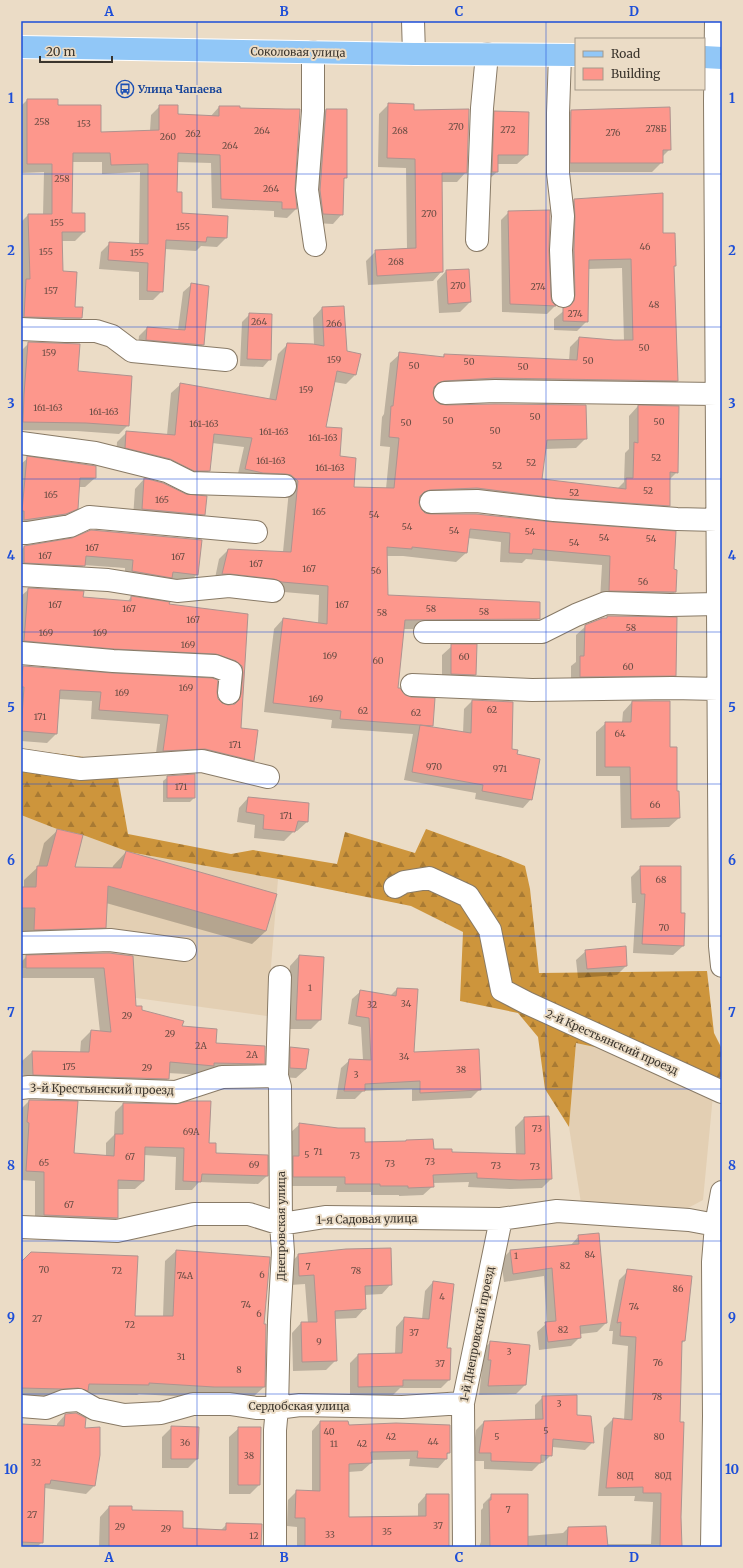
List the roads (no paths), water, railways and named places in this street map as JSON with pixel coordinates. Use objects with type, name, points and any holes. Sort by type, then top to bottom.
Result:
[{"type":"main road","name":"Соколовая улица","points":[[21,47],[414,54],[568,55]]},
{"type":"street","points":[[413,21],[414,54]]},
{"type":"street","points":[[716,21],[714,57],[717,520],[719,553],[717,604],[720,946],[722,966]]},
{"type":"street","points":[[313,52],[313,111],[307,190],[315,245]]},
{"type":"street","points":[[477,240],[482,108],[487,54]]},
{"type":"street","points":[[563,296],[561,250],[563,216],[558,173],[558,113],[568,55]]},
{"type":"street","points":[[21,328],[96,331],[112,336],[132,351],[226,360]]},
{"type":"street","points":[[445,393],[516,391],[716,394]]},
{"type":"street","points":[[21,443],[95,453],[167,471],[191,483],[285,486]]},
{"type":"street","points":[[430,502],[477,501],[554,510],[677,519],[717,520]]},
{"type":"street","points":[[21,533],[70,526],[89,517],[256,532]]},
{"type":"street","points":[[21,575],[108,580],[177,591],[229,586],[273,591]]},
{"type":"street","points":[[424,632],[542,632],[576,614],[606,603],[670,605],[717,604]]},
{"type":"street","points":[[21,653],[113,661],[215,666],[231,672],[229,693]]},
{"type":"street","points":[[412,685],[532,690],[672,688],[718,689]]},
{"type":"street","points":[[21,760],[81,769],[202,761],[268,777]]},
{"type":"street","name":"2-й Крестьянский проезд","points":[[395,887],[404,882],[429,878],[468,896],[490,930],[502,990],[527,1003],[722,1092]]},
{"type":"street","points":[[21,943],[110,940],[184,950]]},
{"type":"street","name":"Днепровская улица","points":[[275,1547],[275,1430],[283,1252],[281,1224],[280,1087],[277,1076],[280,977]]},
{"type":"street","name":"3-й Крестьянский проезд","points":[[21,1088],[29,1087],[176,1092],[222,1077],[277,1076]]},
{"type":"street","points":[[712,1547],[714,1416],[713,1262],[716,1225],[722,1192]]},
{"type":"street","name":"1-я Садовая улица","points":[[21,1227],[117,1230],[194,1214],[249,1214],[281,1224],[325,1217],[501,1218],[557,1211],[689,1220],[716,1225]]},
{"type":"street","name":"1-й Днепровский проезд","points":[[464,1547],[463,1403],[501,1218]]},
{"type":"street","name":"Сердобская улица","points":[[21,1406],[46,1408],[64,1401],[79,1400],[95,1409],[124,1415],[161,1413],[193,1404],[230,1404],[256,1408],[277,1408],[300,1405],[402,1407],[463,1403]]},
{"type":"place","name":"Улица Чапаева","points":[[125,89]]}]
